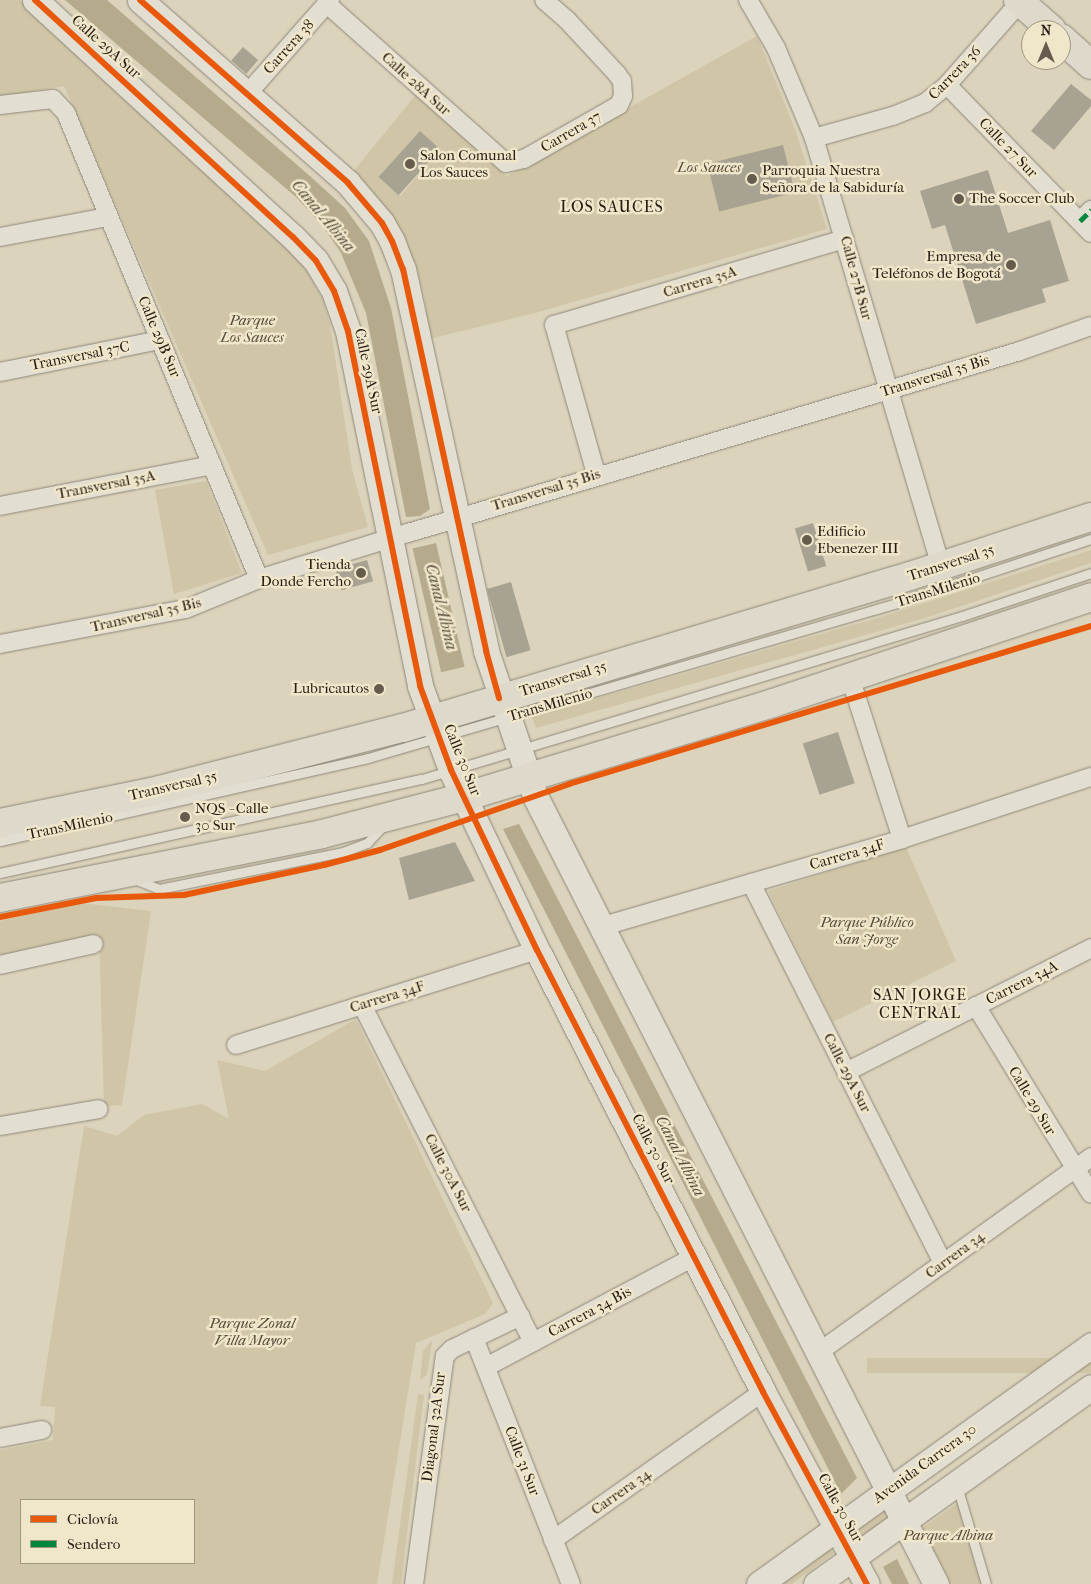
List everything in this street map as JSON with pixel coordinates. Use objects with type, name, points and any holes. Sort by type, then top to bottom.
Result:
[{"type":"main road","points":[[1020,1],[1041,20]]},
{"type":"main road","points":[[1071,47],[1091,65]]},
{"type":"main road","name":"Transversal 35","points":[[0,823],[152,792],[436,728],[503,708],[1091,517]]},
{"type":"main road","points":[[0,898],[276,844],[464,797],[850,677],[1091,597]]},
{"type":"street","name":"Calle 29A Sur","points":[[35,0],[241,187],[316,261],[334,291],[348,332],[399,536],[419,681],[436,728]]},
{"type":"street","points":[[140,0],[248,93],[348,183],[382,223],[392,241],[402,270],[448,521],[503,708],[528,777],[549,826],[600,927],[936,1584]]},
{"type":"street","name":"Carrera 37","points":[[506,163],[524,159],[619,105],[624,88],[617,74],[596,48],[544,0]]},
{"type":"street","name":"Calle 27B Sur","points":[[748,0],[776,48],[814,138],[845,239],[887,391],[941,566]]},
{"type":"street","name":"Carrera 36","points":[[814,138],[914,109],[947,85],[1020,1]]},
{"type":"street","name":"Carrera 38","points":[[248,93],[329,2]]},
{"type":"street","name":"Calle 28A Sur","points":[[329,2],[506,163]]},
{"type":"street","name":"Calle 27 Sur","points":[[947,85],[1087,221]]},
{"type":"street","name":"Calle 29B Sur","points":[[0,105],[53,99],[66,113],[259,579]]},
{"type":"street","points":[[0,237],[108,217]]},
{"type":"street","name":"Carrera 35A","points":[[596,474],[554,325],[845,239]]},
{"type":"street","name":"Transversal 35 Bis","points":[[0,644],[186,609],[259,579],[596,474],[887,391],[1071,335],[1091,326]]},
{"type":"street","name":"Transversal 37C","points":[[0,372],[160,340]]},
{"type":"street","name":"Transversal 35A","points":[[0,506],[212,465]]},
{"type":"street","points":[[850,677],[902,839]]},
{"type":"street","name":"Calle 30 Sur","points":[[436,728],[451,770],[537,950],[763,1392],[866,1584]]},
{"type":"street","name":"Carrera 34F","points":[[600,927],[902,839],[1091,776]]},
{"type":"street","name":"Calle 29A Sur","points":[[750,883],[943,1263]]},
{"type":"street","points":[[0,965],[94,944]]},
{"type":"street","name":"Carrera 34A","points":[[846,1072],[1091,948]]},
{"type":"street","name":"Carrera 34F","points":[[236,1045],[537,950]]},
{"type":"street","name":"Calle 30A Sur","points":[[362,1005],[533,1342]]},
{"type":"street","name":"Calle 29 Sur","points":[[976,1006],[1073,1170],[1091,1194]]},
{"type":"street","points":[[0,1126],[99,1109]]},
{"type":"street","name":"Carrera 34","points":[[819,1352],[1091,1157]]},
{"type":"street","name":"Carrera 34 Bis","points":[[486,1367],[694,1257]]},
{"type":"street","name":"Diagonal 32A Sur","points":[[414,1584],[445,1356],[452,1349],[520,1316]]},
{"type":"street","name":"Calle 31 Sur","points":[[474,1338],[571,1584]]},
{"type":"street","name":"Avenida Carrera 30","points":[[759,1584],[1091,1345]]},
{"type":"street","points":[[816,1584],[1091,1387]]},
{"type":"street","name":"Carrera 34","points":[[553,1540],[763,1392]]},
{"type":"street","points":[[0,1438],[42,1430]]},
{"type":"lane","name":"TransMilenio","points":[[503,708],[897,603],[1091,539]]},
{"type":"lane","name":"TransMilenio","points":[[0,873],[358,795],[451,770],[962,616],[1091,573]]},
{"type":"lane","name":"TransMilenio","points":[[0,841],[368,758],[436,728]]},
{"type":"lane","points":[[956,1483],[986,1584]]},
{"type":"green space","name":"Parque Los Sauces","points":[[0,0],[20,0],[280,239],[308,272],[323,300],[330,324],[352,469],[368,527],[268,555],[64,86],[0,97]]},
{"type":"green space","name":"Los Sauces","points":[[757,36],[795,129],[827,229],[535,313],[429,339],[425,301],[416,266],[387,210],[353,172],[418,92],[507,176]],"holes":[[[420,132],[441,149],[400,196],[379,178]]]},
{"type":"green space","points":[[206,481],[242,573],[174,594],[155,490]]},
{"type":"green space","points":[[1091,550],[1091,563],[922,619],[536,728],[532,717],[881,617]]},
{"type":"green space","name":"Parque Público San Jorge","points":[[906,847],[956,961],[833,1022],[768,891]]},
{"type":"green space","points":[[81,903],[151,911],[122,1105],[104,1106],[99,934],[0,955],[0,921]]},
{"type":"green space","name":"Parque Zonal Villa Mayor","points":[[356,1019],[493,1303],[485,1314],[416,1343],[377,1584],[0,1584],[0,1450],[53,1440],[55,1407],[40,1406],[84,1126],[117,1136],[144,1115],[202,1104],[229,1119],[217,1060],[265,1071]]},
{"type":"green space","points":[[432,1340],[427,1375],[420,1380],[423,1351]]},
{"type":"green space","points":[[867,1358],[1091,1358],[1091,1373],[867,1373]]},
{"type":"green space","points":[[418,1394],[424,1395],[401,1584],[392,1584]]},
{"type":"green space","name":"Parque Albina","points":[[958,1503],[983,1584],[949,1584],[922,1528]]},
{"type":"green space","points":[[884,1507],[891,1515],[857,1545],[850,1537]]},
{"type":"green space","points":[[828,1547],[834,1553],[792,1584],[776,1584]]},
{"type":"water","name":"Canal Albina","points":[[65,0],[107,0],[345,208],[369,241],[391,308],[430,509],[420,516],[406,517],[366,313],[341,253],[322,225],[296,197]]},
{"type":"water","name":"Canal Albina","points":[[436,543],[465,667],[441,672],[413,548]]},
{"type":"water","name":"Canal Albina","points":[[519,824],[857,1478],[841,1494],[503,829]]},
{"type":"water","points":[[897,1559],[909,1584],[892,1584],[883,1567]]},
{"type":"building","points":[[243,47],[258,60],[246,74],[231,61]]},
{"type":"building","points":[[1071,84],[1091,100],[1091,106],[1054,150],[1031,131]]},
{"type":"building","name":"Salon Comunal Los Sauces","points":[[420,131],[440,149],[399,195],[379,177]]},
{"type":"building","name":"Parroquia Nuestra Señora de la Sabiduría","points":[[783,145],[795,193],[719,211],[707,164]]},
{"type":"building","name":"Empresa de Teléfonos de Bogotá","points":[[988,170],[1008,233],[1050,220],[1069,281],[1042,289],[1046,302],[976,324],[945,225],[932,229],[920,191]]},
{"type":"building","name":"Edificio Ebenezer III","points":[[813,523],[826,566],[808,572],[795,529]]},
{"type":"building","points":[[367,560],[373,581],[341,590],[335,569]]},
{"type":"building","points":[[511,582],[531,650],[507,657],[487,589]]},
{"type":"building","points":[[838,732],[855,783],[819,795],[803,743]]},
{"type":"building","points":[[455,842],[475,881],[409,900],[399,858]]},
{"type":"marked path","points":[[1080,221],[1091,210]]},
{"type":"cycle path","points":[[35,0],[293,237],[316,261],[334,291],[348,331],[420,686],[451,770],[537,950],[763,1392],[867,1584]]},
{"type":"cycle path","points":[[140,0],[348,183],[382,223],[392,241],[403,269],[486,651],[499,698]]},
{"type":"cycle path","points":[[0,917],[96,898],[184,895],[324,865],[380,850],[569,784],[1091,626]]},
{"type":"place","name":"Salon Comunal Los Sauces","points":[[410,164]]},
{"type":"place","name":"Parroquia Nuestra Señora de la Sabiduría","points":[[752,179]]},
{"type":"place","name":"The Soccer Club","points":[[959,199]]},
{"type":"place","name":"Empresa de Teléfonos de Bogotá","points":[[1011,265]]},
{"type":"place","name":"Edificio Ebenezer III","points":[[807,540]]},
{"type":"place","name":"Tienda Donde Fercho","points":[[361,573]]},
{"type":"place","name":"Lubricautos","points":[[379,689]]},
{"type":"place","name":"NQS - Calle 30 Sur","points":[[185,817]]},
{"type":"district","name":"LOS SAUCES","points":[[612,207]]},
{"type":"district","name":"SAN JORGE CENTRAL","points":[[920,1004]]}]
